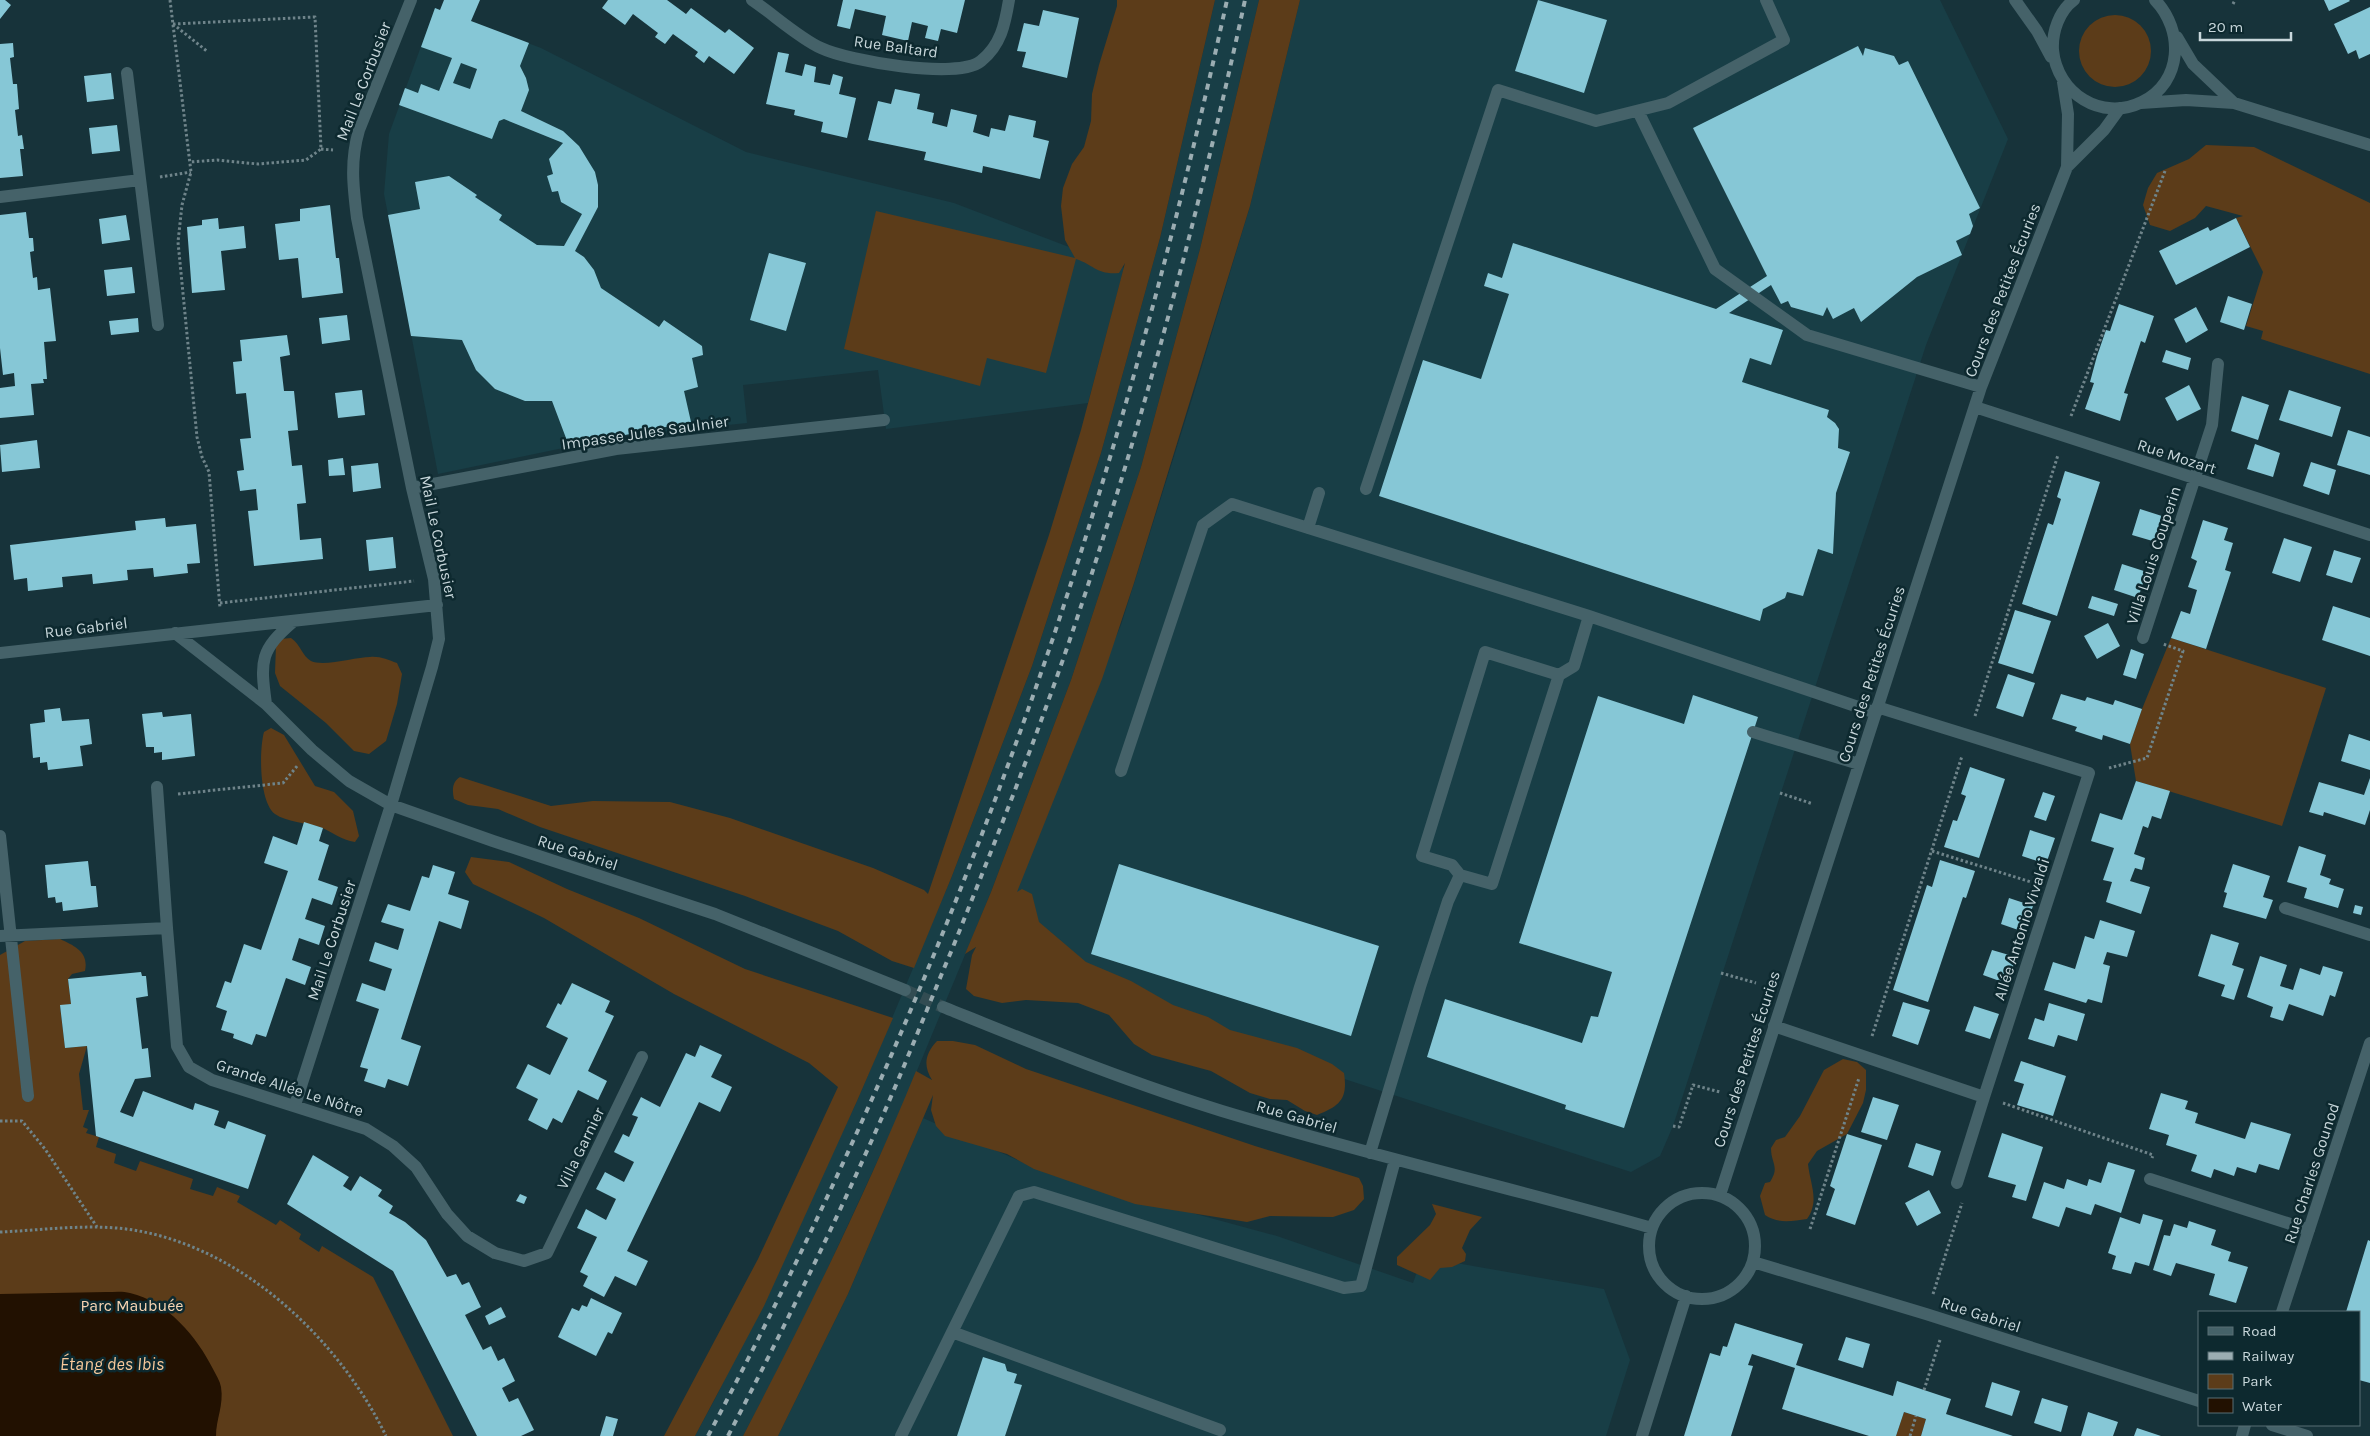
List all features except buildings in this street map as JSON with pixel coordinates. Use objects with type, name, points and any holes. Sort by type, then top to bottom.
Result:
[{"type":"street","name":"Mail Le Corbusier","points":[[295,1105],[391,805],[432,667],[438,639],[434,579],[412,488],[357,218],[353,185],[353,152],[359,130],[412,0]]},
{"type":"street","name":"Rue Baltard","points":[[752,0],[819,47],[833,53],[931,69],[960,69],[980,62],[994,49],[1002,35],[1009,0]]},
{"type":"street","points":[[1366,490],[1498,90],[1596,122],[1668,103],[1784,40],[1766,0]]},
{"type":"street","points":[[2015,0],[2037,31],[2063,82],[2074,94],[2088,103],[2104,108],[2120,108],[2141,103],[2186,100],[2234,103],[2370,145]]},
{"type":"street","points":[[2054,62],[2052,41],[2058,21],[2074,0]]},
{"type":"street","points":[[2155,0],[2167,14]]},
{"type":"street","points":[[2163,0],[2175,34],[2193,64],[2234,103]]},
{"type":"street","points":[[2141,103],[2158,91],[2170,74],[2176,55],[2175,34]]},
{"type":"street","points":[[127,73],[158,325]]},
{"type":"street","name":"Cours des Petites Écuries","points":[[1720,1195],[1981,387],[2067,168],[2068,114],[2063,82]]},
{"type":"street","name":"Cours des Petites Écuries","points":[[2067,168],[2104,130],[2120,108]]},
{"type":"street","points":[[1638,111],[1715,269],[1807,336],[1981,387]]},
{"type":"street","points":[[0,196],[140,180]]},
{"type":"street","name":"Villa Louis Couperin","points":[[2143,638],[2212,425],[2218,364]]},
{"type":"street","name":"Rue Mozart","points":[[1975,407],[2370,535]]},
{"type":"street","name":"Impasse Jules Saulnier","points":[[412,488],[616,449],[884,420]]},
{"type":"street","points":[[1308,528],[1319,493]]},
{"type":"street","points":[[1121,771],[1203,525],[1232,504],[1589,616],[1876,710],[2089,772]]},
{"type":"street","name":"Rue Gabriel","points":[[0,653],[437,605]]},
{"type":"street","points":[[1559,675],[1485,652],[1422,856],[1452,865],[1460,875],[1492,884],[1559,675],[1574,666],[1589,616]]},
{"type":"street","points":[[266,704],[262,672],[265,653],[275,637],[294,621]]},
{"type":"street","name":"Rue Gabriel","points":[[175,633],[266,704],[312,750],[350,781],[391,805],[714,914],[904,990]]},
{"type":"street","points":[[1753,732],[1859,764]]},
{"type":"street","name":"Allée Antonio Vivaldi","points":[[1957,1183],[2089,772]]},
{"type":"street","name":"Grande Allée Le Nôtre","points":[[157,792],[177,1046],[189,1067],[212,1080],[366,1129],[393,1146],[416,1168],[447,1214],[466,1236],[495,1253],[524,1261],[547,1253]]},
{"type":"street","points":[[0,836],[6,935],[28,1096]]},
{"type":"street","points":[[1370,1153],[1420,987],[1448,901],[1460,875]]},
{"type":"street","points":[[2285,908],[2370,935]]},
{"type":"street","points":[[6,935],[167,928]]},
{"type":"street","name":"Rue Gabriel","points":[[943,1006],[1126,1079],[1221,1111],[1395,1160],[1652,1228]]},
{"type":"street","points":[[1774,1026],[1984,1097]]},
{"type":"street","name":"Rue Charles Gounod","points":[[2282,1311],[2370,1043]]},
{"type":"street","name":"Villa Garnier","points":[[547,1253],[642,1056]]},
{"type":"street","points":[[900,1436],[1018,1196],[1034,1192],[1344,1288],[1361,1286],[1395,1160]]},
{"type":"street","points":[[2150,1179],[2309,1230]]},
{"type":"street","points":[[1703,1192],[1720,1195],[1740,1208],[1753,1229],[1755,1245],[1753,1262],[1747,1274],[1738,1285],[1726,1293],[1714,1298],[1700,1299],[1686,1296],[1671,1289],[1659,1277],[1651,1261],[1649,1244],[1652,1228],[1660,1213],[1672,1202],[1687,1194],[1703,1192]]},
{"type":"street","name":"Rue Gabriel","points":[[1753,1262],[1946,1320],[2198,1402]]},
{"type":"street","points":[[1642,1436],[1686,1296]]},
{"type":"street","points":[[952,1332],[1220,1430]]},
{"type":"street","points":[[2275,1426],[2306,1436]]},
{"type":"path","points":[[170,0],[192,172],[182,205],[178,242],[197,437],[202,458],[210,472],[222,628]]},
{"type":"path","points":[[173,24],[315,17],[321,149],[306,160],[258,164],[217,160],[190,162]]},
{"type":"path","points":[[173,24],[208,52]]},
{"type":"path","points":[[2071,418],[2165,171]]},
{"type":"path","points":[[140,180],[192,172]]},
{"type":"path","points":[[1974,719],[2059,454]]},
{"type":"path","points":[[220,602],[434,579]]},
{"type":"path","points":[[2089,772],[2148,758],[2183,651],[2143,638]]},
{"type":"path","points":[[157,792],[283,783],[312,750]]},
{"type":"path","points":[[1810,1229],[1962,754]]},
{"type":"path","points":[[1780,794],[1813,804]]},
{"type":"path","points":[[1932,851],[2051,888]]},
{"type":"path","points":[[1721,972],[1756,983]]},
{"type":"path","points":[[1673,1126],[1679,1127],[1693,1084],[1720,1092]]},
{"type":"path","points":[[1984,1097],[2153,1155],[2150,1179]]},
{"type":"path","points":[[0,1121],[22,1121],[45,1149],[97,1228]]},
{"type":"path","points":[[1926,1314],[1965,1195],[1957,1183]]},
{"type":"path","points":[[0,1232],[97,1228],[144,1232],[194,1247],[247,1276],[326,1344],[356,1384],[386,1436]]},
{"type":"path","points":[[1924,1390],[1946,1320]]},
{"type":"path","points":[[1910,1436],[1916,1416]]},
{"type":"shaded area","points":[[1215,0],[1259,0],[1200,249],[1141,467],[1071,680],[991,892],[897,1119],[802,1324],[743,1436],[695,1436],[717,1395],[857,1101],[952,876],[1032,666],[1101,453],[1160,238]]},
{"type":"shaded area","points":[[1300,0],[1940,0],[2008,139],[1926,345],[1673,1126],[1660,1156],[1631,1172],[1286,1060],[991,929],[1121,625],[1250,206]]},
{"type":"shaded area","points":[[435,8],[541,48],[746,152],[954,203],[1124,268],[1088,403],[886,429],[878,370],[743,385],[747,423],[621,436],[438,474],[384,194],[389,134]]},
{"type":"shaded area","points":[[923,1118],[1049,1174],[1277,1236],[1413,1283],[1422,1257],[1604,1289],[1630,1360],[1606,1436],[778,1436],[848,1294]]},
{"type":"green space","points":[[1117,0],[1215,0],[1160,238],[1101,453],[1032,666],[952,876],[914,968],[892,961],[838,931],[745,896],[540,827],[498,809],[468,805],[454,799],[453,786],[460,777],[551,806],[593,801],[670,802],[730,818],[873,868],[924,890],[928,894],[1049,535],[1081,430],[1125,263],[1119,273],[1112,273],[1100,271],[1076,259],[1046,373],[987,358],[980,386],[844,349],[876,211],[1075,258],[1065,240],[1061,206],[1063,188],[1072,164],[1084,147],[1091,121],[1092,94],[1117,6]]},
{"type":"green space","points":[[1259,0],[1300,0],[1250,206],[1134,583],[1102,679],[1017,892],[1022,889],[1032,894],[1039,922],[1086,962],[1131,981],[1173,1005],[1208,1017],[1230,1030],[1297,1048],[1332,1064],[1344,1073],[1345,1089],[1337,1105],[1317,1115],[1305,1111],[1287,1100],[1270,1099],[1250,1093],[1211,1071],[1152,1055],[1134,1044],[1109,1015],[1078,1003],[1026,1000],[1002,1003],[974,996],[966,989],[972,955],[976,947],[965,954],[991,892],[1071,680],[1141,467],[1200,249]]},
{"type":"green space","points":[[2122,15],[2141,25],[2149,37],[2151,51],[2149,65],[2141,77],[2129,85],[2108,87],[2089,77],[2081,65],[2079,44],[2089,25],[2101,17]]},
{"type":"green space","points":[[2206,145],[2254,147],[2370,203],[2370,374],[2261,339],[2263,331],[2246,326],[2263,272],[2236,218],[2243,216],[2206,206],[2195,218],[2170,231],[2150,225],[2143,205],[2148,188],[2157,173],[2189,159]]},
{"type":"green space","points":[[291,638],[308,659],[317,663],[374,657],[384,658],[397,663],[402,674],[397,704],[386,741],[369,754],[354,751],[326,723],[280,686],[275,673],[276,645],[280,639]]},
{"type":"green space","points":[[2171,638],[2326,688],[2282,826],[2136,781],[2130,744]]},
{"type":"green space","points":[[271,728],[284,735],[315,786],[334,792],[353,811],[359,836],[355,842],[341,838],[320,827],[280,817],[270,808],[263,788],[261,751],[264,732]]},
{"type":"green space","points":[[471,857],[509,862],[567,889],[639,918],[745,969],[893,1018],[764,1306],[695,1436],[664,1436],[758,1259],[838,1087],[809,1063],[674,994],[544,918],[473,884],[465,872]]},
{"type":"green space","name":"Parc Maubuée","points":[[60,939],[80,950],[86,964],[85,971],[72,974],[68,979],[71,1004],[60,1006],[65,1048],[87,1046],[79,1074],[83,1110],[89,1110],[83,1127],[88,1129],[86,1133],[99,1137],[96,1147],[116,1154],[114,1163],[136,1171],[140,1161],[193,1179],[190,1189],[213,1196],[217,1187],[240,1196],[237,1202],[276,1225],[280,1220],[301,1234],[299,1239],[319,1252],[322,1246],[373,1277],[453,1436],[0,1436],[0,955],[25,941]]},
{"type":"green space","points":[[937,1041],[953,1041],[975,1045],[1026,1069],[1255,1146],[1359,1178],[1363,1186],[1364,1199],[1354,1210],[1333,1217],[1270,1216],[1247,1222],[1135,1204],[1034,1169],[1007,1154],[945,1136],[936,1126],[931,1110],[933,1095],[848,1294],[778,1436],[743,1436],[834,1256],[916,1071],[932,1080],[926,1064],[930,1050]]},
{"type":"green space","points":[[1843,1059],[1857,1062],[1866,1070],[1866,1090],[1863,1103],[1847,1134],[1817,1151],[1808,1164],[1814,1199],[1807,1219],[1785,1221],[1770,1218],[1765,1215],[1760,1196],[1765,1183],[1770,1182],[1773,1177],[1775,1168],[1771,1148],[1776,1140],[1785,1137],[1800,1116],[1824,1070]]},
{"type":"green space","points":[[1432,1204],[1482,1217],[1470,1230],[1462,1248],[1466,1254],[1465,1261],[1452,1267],[1440,1268],[1430,1280],[1397,1265],[1397,1257],[1430,1225],[1436,1214]]},
{"type":"green space","points":[[1904,1412],[1926,1419],[1921,1436],[1896,1436]]},
{"type":"water","name":"Étang des Ibis","points":[[130,1293],[157,1304],[180,1322],[199,1345],[221,1387],[222,1394],[216,1436],[0,1436],[0,1294]]},
{"type":"tunnel","points":[[905,990],[943,1007]]},
{"type":"railway","points":[[708,1436],[806,1243],[852,1144],[939,943],[1017,740],[1079,559],[1149,322],[1190,161],[1227,0]]},
{"type":"railway","points":[[728,1436],[806,1282],[889,1102],[983,872],[1055,683],[1119,486],[1166,325],[1208,163],[1245,0]]}]
